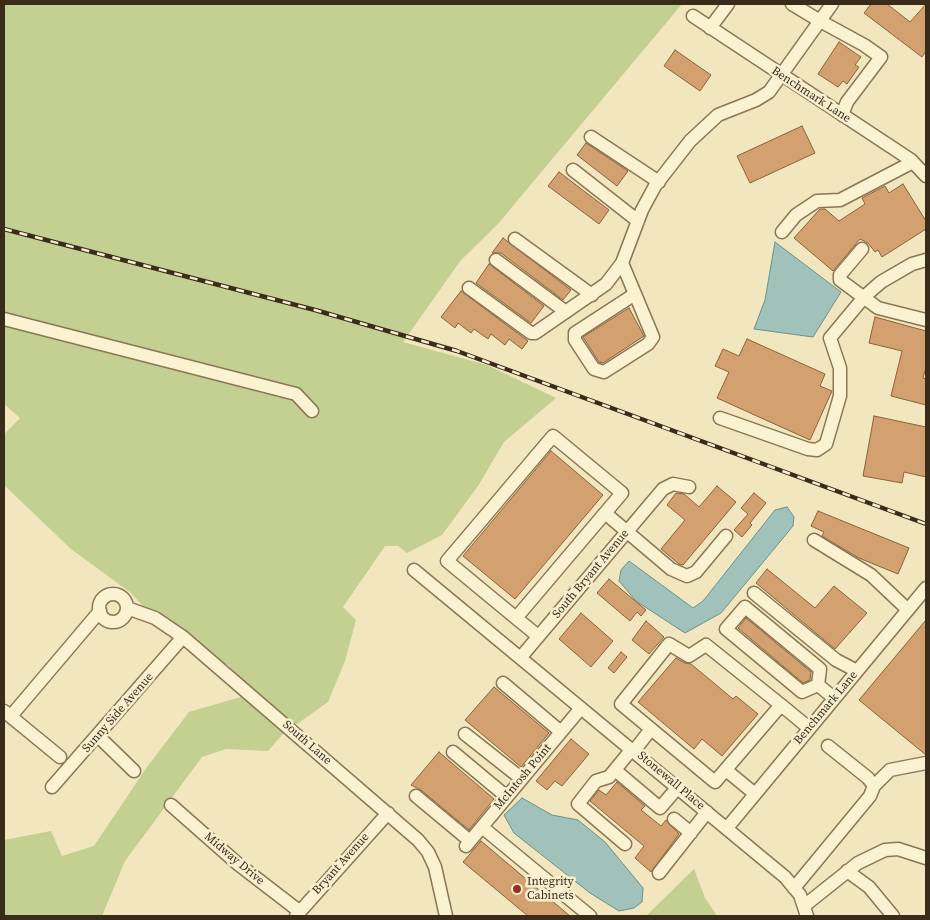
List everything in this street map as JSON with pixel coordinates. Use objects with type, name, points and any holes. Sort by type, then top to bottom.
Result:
[{"type":"street","points":[[710,28],[728,4]]},
{"type":"street","points":[[792,4],[820,22],[864,45],[881,58],[847,102],[842,115]]},
{"type":"street","points":[[470,288],[531,333],[539,332],[592,295],[606,284],[622,263],[638,221],[658,182],[704,126],[718,115],[756,100],[768,92],[782,76],[832,4]]},
{"type":"street","name":"Benchmark Lane","points":[[693,16],[913,162],[926,176]]},
{"type":"street","points":[[592,137],[658,182]]},
{"type":"street","points":[[782,232],[796,215],[817,201],[840,200],[913,162]]},
{"type":"street","points":[[573,170],[638,221]]},
{"type":"street","points":[[515,238],[592,295]]},
{"type":"street","points":[[862,249],[838,277],[862,299],[878,308],[926,320]]},
{"type":"street","points":[[496,260],[566,312]]},
{"type":"street","points":[[720,418],[808,449],[816,450],[826,444],[840,396],[840,368],[830,338],[862,299],[881,282],[912,264],[926,260]]},
{"type":"street","points":[[622,263],[652,331],[651,341],[604,372],[594,370],[575,340],[576,333],[635,294]]},
{"type":"street","points":[[4,319],[296,394],[312,411]]},
{"type":"street","points":[[516,618],[622,493],[553,436],[447,561],[516,618],[538,636]]},
{"type":"street","name":"South Bryant Avenue","points":[[521,657],[669,484],[689,487]]},
{"type":"street","points":[[605,513],[671,569],[687,576],[696,572],[726,536]]},
{"type":"street","points":[[814,540],[871,575],[908,610]]},
{"type":"street","name":"Stonewall Place","points":[[414,570],[786,877],[806,911]]},
{"type":"street","name":"Benchmark Lane","points":[[727,828],[926,588]]},
{"type":"street","points":[[754,592],[836,660],[857,671]]},
{"type":"street","points":[[60,757],[7,714],[100,611],[103,599],[111,594],[120,596],[127,608],[124,616],[117,621],[105,618],[100,611]]},
{"type":"street","points":[[745,607],[820,669],[818,685],[802,692],[726,629],[745,607]]},
{"type":"street","name":"South Lane","points":[[127,608],[156,618],[183,638],[418,840],[428,852],[435,867],[446,916]]},
{"type":"street","name":"Sunny Side Avenue","points":[[52,787],[183,638]]},
{"type":"street","points":[[781,705],[715,782],[621,704],[669,644],[689,656],[706,645],[781,705],[809,728]]},
{"type":"street","points":[[503,683],[561,732]]},
{"type":"street","points":[[818,685],[834,698]]},
{"type":"street","name":"McIntosh Point","points":[[416,796],[468,843],[581,708]]},
{"type":"street","points":[[625,844],[578,804],[596,781],[609,777],[651,729]]},
{"type":"street","points":[[465,734],[522,779]]},
{"type":"street","points":[[98,736],[134,771]]},
{"type":"street","points":[[828,746],[868,778],[874,786]]},
{"type":"street","points":[[453,752],[507,797]]},
{"type":"street","points":[[794,888],[870,796],[874,786],[890,770],[926,763]]},
{"type":"street","points":[[615,770],[660,808],[678,787]]},
{"type":"street","points":[[726,770],[755,794]]},
{"type":"street","name":"Midway Drive","points":[[171,805],[298,914]]},
{"type":"street","points":[[659,873],[708,812]]},
{"type":"street","name":"Bryant Avenue","points":[[298,914],[388,813]]},
{"type":"street","points":[[674,819],[691,833]]},
{"type":"street","points":[[482,826],[590,916]]},
{"type":"street","points":[[806,911],[858,862],[885,850],[898,848],[926,858]]},
{"type":"street","points":[[847,871],[869,888],[893,916]]},
{"type":"green space","points":[[4,4],[682,4],[497,225],[461,260],[403,342],[487,365],[556,398],[504,442],[478,486],[442,535],[407,553],[398,546],[385,546],[343,607],[356,620],[345,661],[328,702],[283,734],[268,751],[226,749],[202,757],[125,861],[102,916],[4,916],[4,840],[51,831],[62,856],[94,846],[147,767],[189,712],[241,697],[230,666],[184,643],[164,629],[131,593],[71,549],[4,485],[4,439],[6,432],[20,418],[4,404]]},
{"type":"green space","points":[[694,869],[705,898],[717,916],[646,916]]},
{"type":"water","points":[[775,242],[841,292],[813,337],[754,329],[765,300]]},
{"type":"water","points":[[787,507],[794,517],[793,526],[721,613],[685,633],[636,601],[619,581],[621,570],[629,561],[693,608],[703,601],[775,510]]},
{"type":"water","points":[[522,798],[552,815],[578,820],[605,842],[643,888],[642,902],[634,908],[619,911],[590,893],[514,833],[504,815]]},
{"type":"building","points":[[871,4],[887,4],[910,22],[926,4],[926,51],[922,57],[864,13]]},
{"type":"building","points":[[839,42],[861,57],[855,65],[859,67],[847,84],[843,81],[838,87],[818,74]]},
{"type":"building","points":[[675,50],[711,75],[700,91],[664,66]]},
{"type":"building","points":[[802,126],[815,153],[750,183],[737,156]]},
{"type":"building","points":[[586,143],[628,171],[617,186],[577,155]]},
{"type":"building","points":[[559,172],[609,210],[599,224],[548,186]]},
{"type":"building","points":[[903,184],[926,221],[926,229],[882,257],[878,250],[875,252],[868,243],[860,239],[833,271],[794,238],[820,209],[825,209],[839,221],[865,204],[862,198],[885,186],[889,193]]},
{"type":"building","points":[[503,238],[571,290],[563,300],[501,253],[492,253]]},
{"type":"building","points":[[489,264],[544,306],[531,323],[476,283]]},
{"type":"building","points":[[461,291],[528,341],[522,349],[509,339],[505,345],[491,334],[488,339],[474,329],[471,333],[458,323],[455,328],[441,317]]},
{"type":"building","points":[[629,308],[644,336],[603,363],[599,362],[583,337]]},
{"type":"building","points":[[875,317],[926,331],[926,367],[923,378],[926,379],[926,405],[891,396],[902,351],[869,343]]},
{"type":"building","points":[[747,339],[825,374],[820,386],[832,391],[810,440],[717,398],[729,372],[715,366],[723,349],[739,356]]},
{"type":"building","points":[[874,416],[926,427],[926,477],[904,472],[902,483],[863,476]]},
{"type":"building","points":[[551,451],[603,495],[515,599],[463,556]]},
{"type":"building","points":[[717,486],[736,502],[683,565],[679,564],[661,549],[685,520],[667,505],[676,493],[684,494],[699,507]]},
{"type":"building","points":[[754,493],[766,503],[750,523],[752,525],[742,537],[734,530],[748,514],[741,508]]},
{"type":"building","points":[[818,511],[909,548],[898,574],[859,558],[822,536],[824,532],[811,526]]},
{"type":"building","points":[[767,569],[815,608],[834,586],[867,613],[835,649],[756,583]]},
{"type":"building","points":[[609,579],[646,610],[641,616],[637,612],[630,621],[597,593]]},
{"type":"building","points":[[581,613],[613,641],[591,667],[559,639]]},
{"type":"building","points":[[746,618],[811,672],[810,680],[803,683],[738,628]]},
{"type":"building","points":[[926,620],[926,755],[859,700]]},
{"type":"building","points":[[646,621],[664,637],[649,654],[632,640]]},
{"type":"building","points":[[621,652],[627,657],[614,673],[608,668]]},
{"type":"building","points":[[676,658],[691,664],[733,699],[736,696],[758,714],[722,756],[702,739],[694,749],[638,702]]},
{"type":"building","points":[[494,687],[549,733],[521,767],[465,720]]},
{"type":"building","points":[[571,739],[589,754],[562,786],[555,781],[547,790],[536,781]]},
{"type":"building","points":[[439,752],[494,799],[469,830],[421,790],[411,785]]},
{"type":"building","points":[[617,782],[645,806],[641,810],[661,826],[666,820],[679,834],[651,872],[635,858],[644,846],[590,801],[599,790],[606,795]]},
{"type":"building","name":"Integrity Cabinets","points":[[481,841],[570,916],[528,916],[463,862]]},
{"type":"railway","points":[[4,229],[315,310],[457,351],[926,524]]},
{"type":"place","name":"Integrity Cabinets","points":[[517,889]]}]
